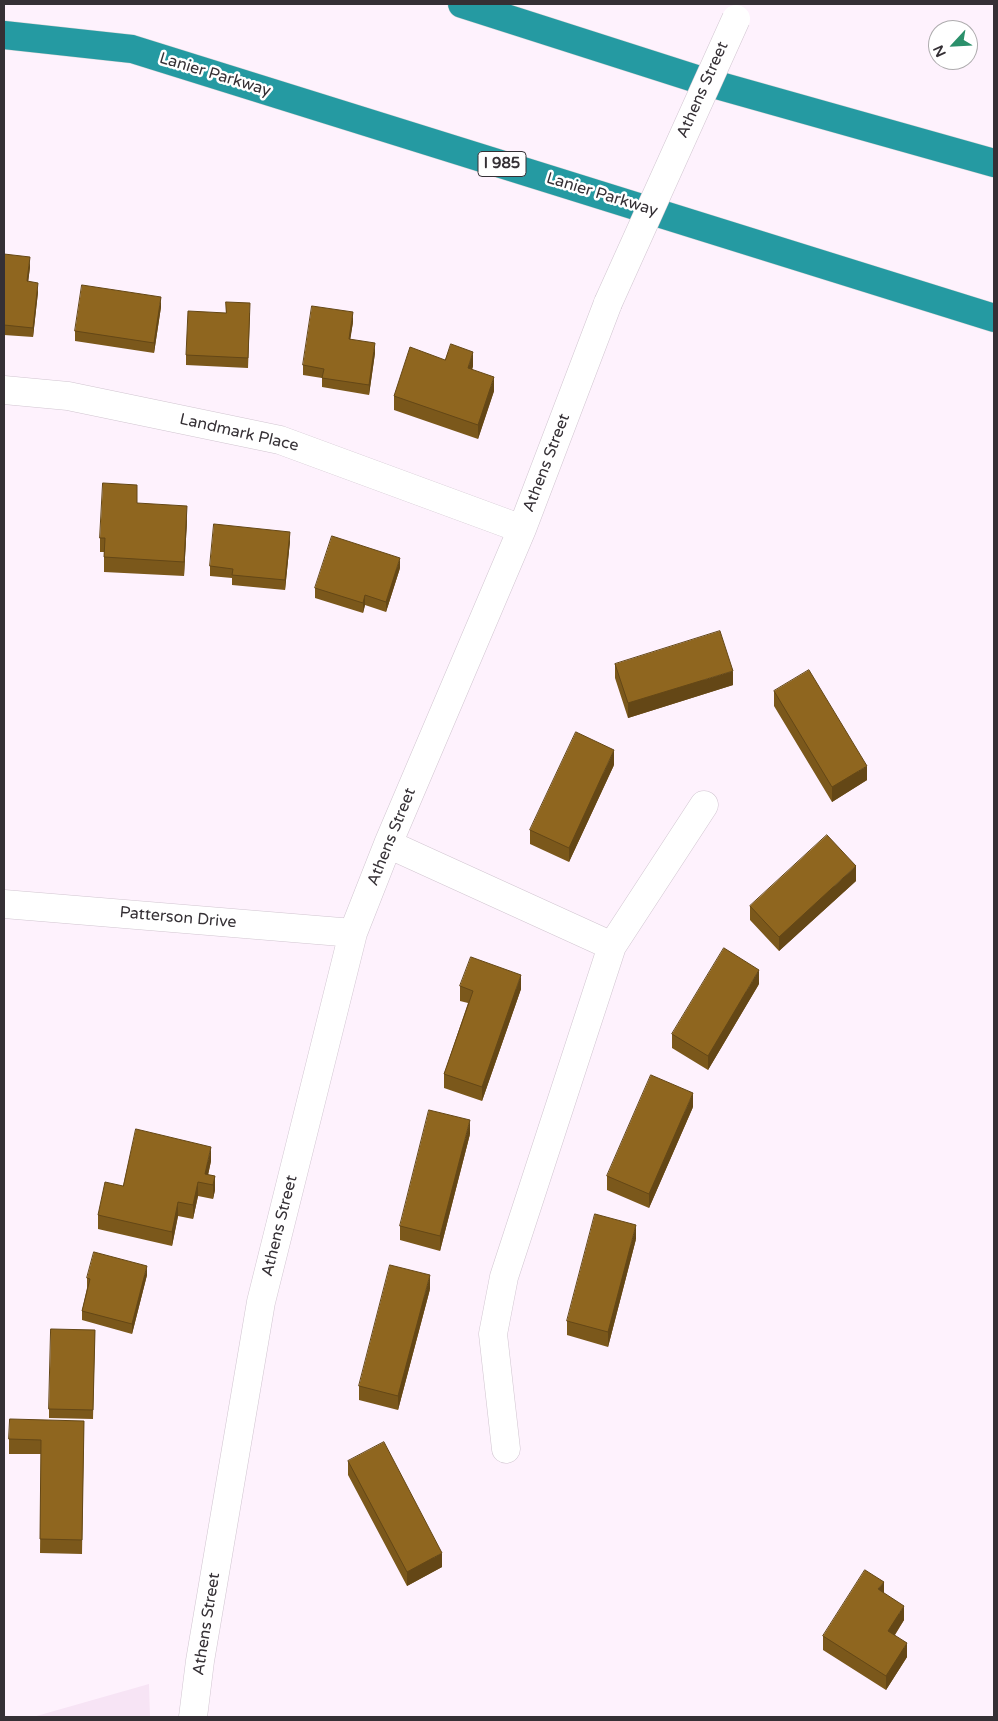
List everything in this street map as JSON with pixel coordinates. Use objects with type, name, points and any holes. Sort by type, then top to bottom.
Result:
[{"type":"highway","points":[[462,4],[706,82],[994,163]]},
{"type":"highway","name":"Lanier Parkway","points":[[4,35],[132,49],[994,318]]},
{"type":"street","name":"Athens Street","points":[[193,1717],[200,1661],[261,1302],[353,933],[388,844],[522,528],[608,303],[739,12]]},
{"type":"street","name":"Landmark Place","points":[[4,390],[68,396],[280,440],[522,528]]},
{"type":"street","points":[[506,1448],[493,1334],[504,1277],[612,946],[704,805]]},
{"type":"street","points":[[388,844],[612,946]]},
{"type":"street","name":"Patterson Drive","points":[[4,904],[353,933]]},
{"type":"shaded area","points":[[149,1684],[150,1717],[33,1717]]},
{"type":"building","points":[[4,254],[30,257],[27,281],[38,283],[33,328],[4,325]]},
{"type":"building","points":[[82,285],[161,297],[154,343],[75,331]]},
{"type":"building","points":[[226,302],[250,303],[248,358],[186,355],[188,311],[226,313]]},
{"type":"building","points":[[312,306],[353,312],[349,339],[375,343],[369,385],[322,378],[324,369],[303,365]]},
{"type":"building","points":[[451,344],[473,352],[468,368],[494,377],[478,425],[394,396],[410,347],[445,360]]},
{"type":"building","points":[[103,483],[137,485],[137,503],[187,506],[184,562],[104,557],[105,538],[100,538]]},
{"type":"building","points":[[214,524],[290,532],[285,580],[232,575],[233,569],[210,566]]},
{"type":"building","points":[[332,536],[400,558],[386,602],[365,595],[363,603],[315,588]]},
{"type":"building","points":[[720,631],[733,671],[628,703],[615,664]]},
{"type":"building","points":[[809,670],[867,766],[832,787],[774,691]]},
{"type":"building","points":[[576,732],[614,750],[569,848],[530,830]]},
{"type":"building","points":[[827,835],[856,866],[779,937],[750,906]]},
{"type":"building","points":[[724,948],[759,970],[708,1056],[672,1034]]},
{"type":"building","points":[[471,957],[521,975],[482,1087],[444,1074],[473,991],[460,986]]},
{"type":"building","points":[[651,1075],[693,1093],[649,1194],[607,1176]]},
{"type":"building","points":[[429,1110],[470,1120],[440,1236],[400,1226]]},
{"type":"building","points":[[136,1129],[211,1147],[205,1174],[215,1176],[213,1185],[198,1182],[193,1205],[178,1202],[172,1232],[98,1215],[105,1182],[123,1186]]},
{"type":"building","points":[[595,1214],[636,1225],[608,1332],[567,1321]]},
{"type":"building","points":[[94,1252],[147,1266],[132,1324],[82,1311],[90,1279],[87,1278]]},
{"type":"building","points":[[390,1265],[430,1275],[398,1396],[359,1386]]},
{"type":"building","points":[[51,1329],[95,1330],[93,1410],[49,1409]]},
{"type":"building","points":[[10,1419],[84,1421],[82,1540],[40,1539],[41,1440],[9,1439]]},
{"type":"building","points":[[384,1442],[442,1553],[407,1572],[348,1461]]},
{"type":"building","points":[[865,1570],[884,1582],[878,1589],[904,1606],[888,1631],[907,1643],[886,1676],[823,1636]]}]
